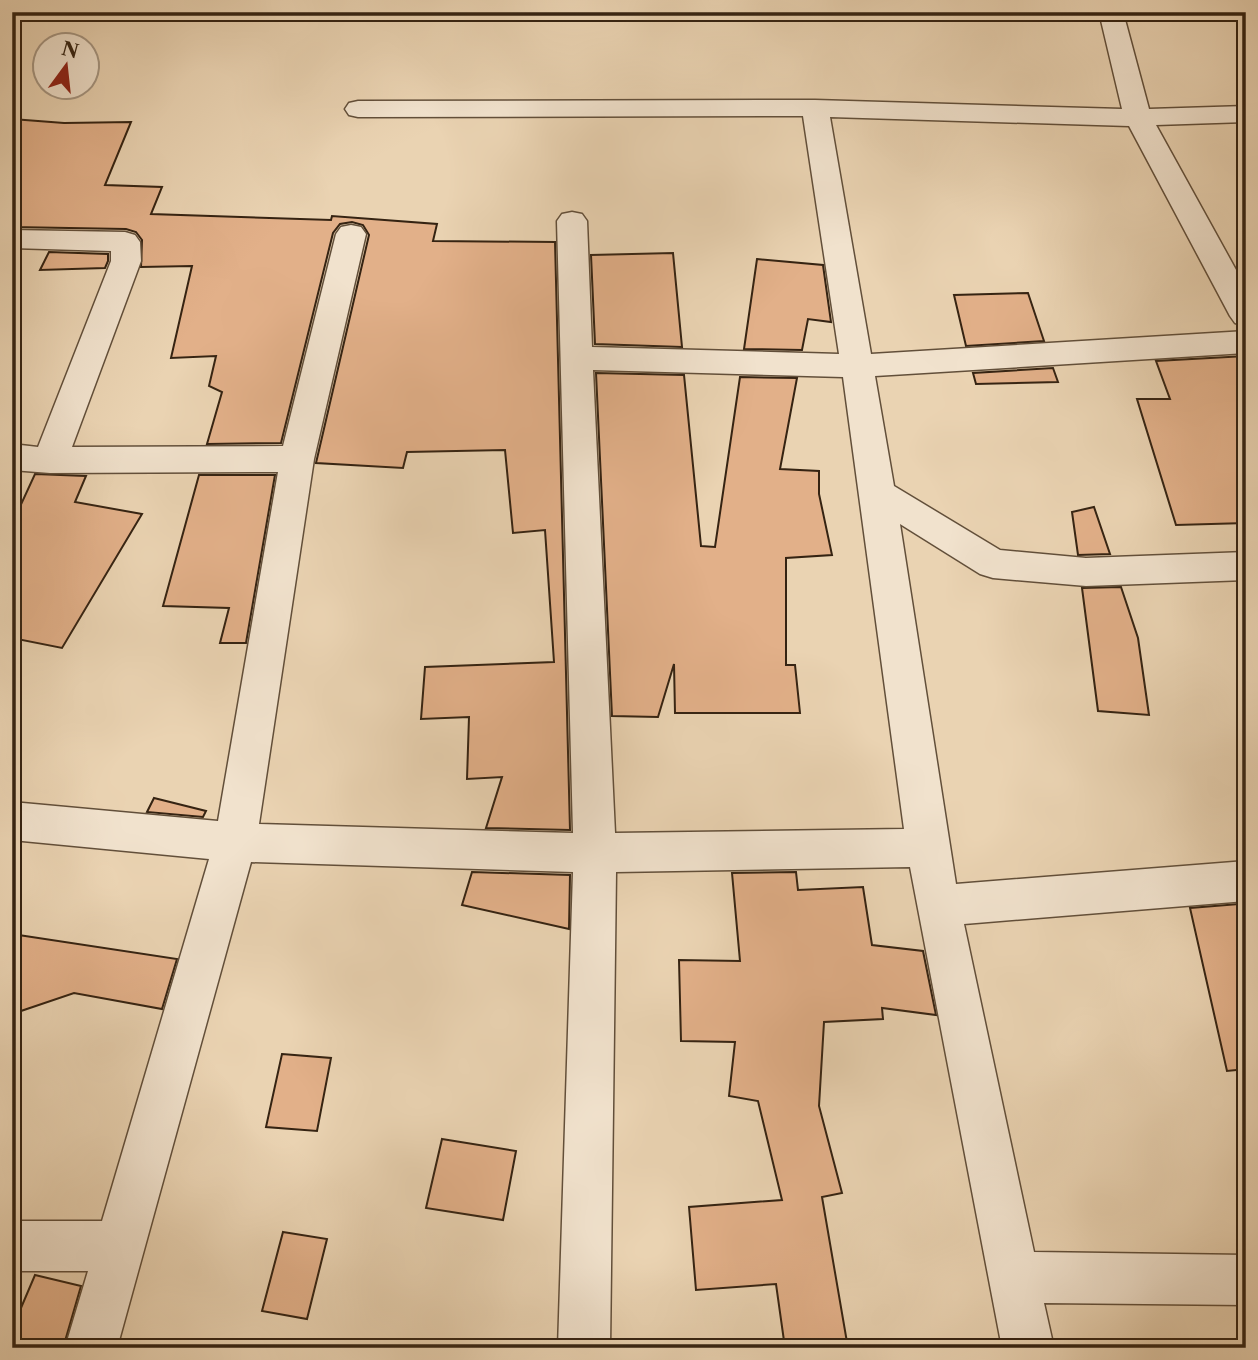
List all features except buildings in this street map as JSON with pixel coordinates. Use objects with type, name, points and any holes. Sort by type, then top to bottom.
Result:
[{"type":"street","points":[[1111,12],[1138,118],[1246,316]]},
{"type":"street","points":[[358,108],[815,108],[1138,118],[1246,114]]},
{"type":"street","points":[[815,108],[878,493],[927,848],[1028,1348]]},
{"type":"street","points":[[572,221],[595,853],[584,1348]]},
{"type":"street","points":[[91,1348],[235,842],[297,459],[351,234]]},
{"type":"street","points":[[12,239],[125,242],[126,261],[50,460]]},
{"type":"street","points":[[579,358],[858,366],[1246,342]]},
{"type":"street","points":[[12,457],[50,460],[297,459]]},
{"type":"street","points":[[878,493],[993,565],[1086,572],[1246,566]]},
{"type":"street","points":[[12,821],[235,842],[595,853],[927,848]]},
{"type":"street","points":[[939,906],[1246,881]]},
{"type":"street","points":[[12,1246],[119,1246]]},
{"type":"street","points":[[1015,1277],[1246,1280]]}]
